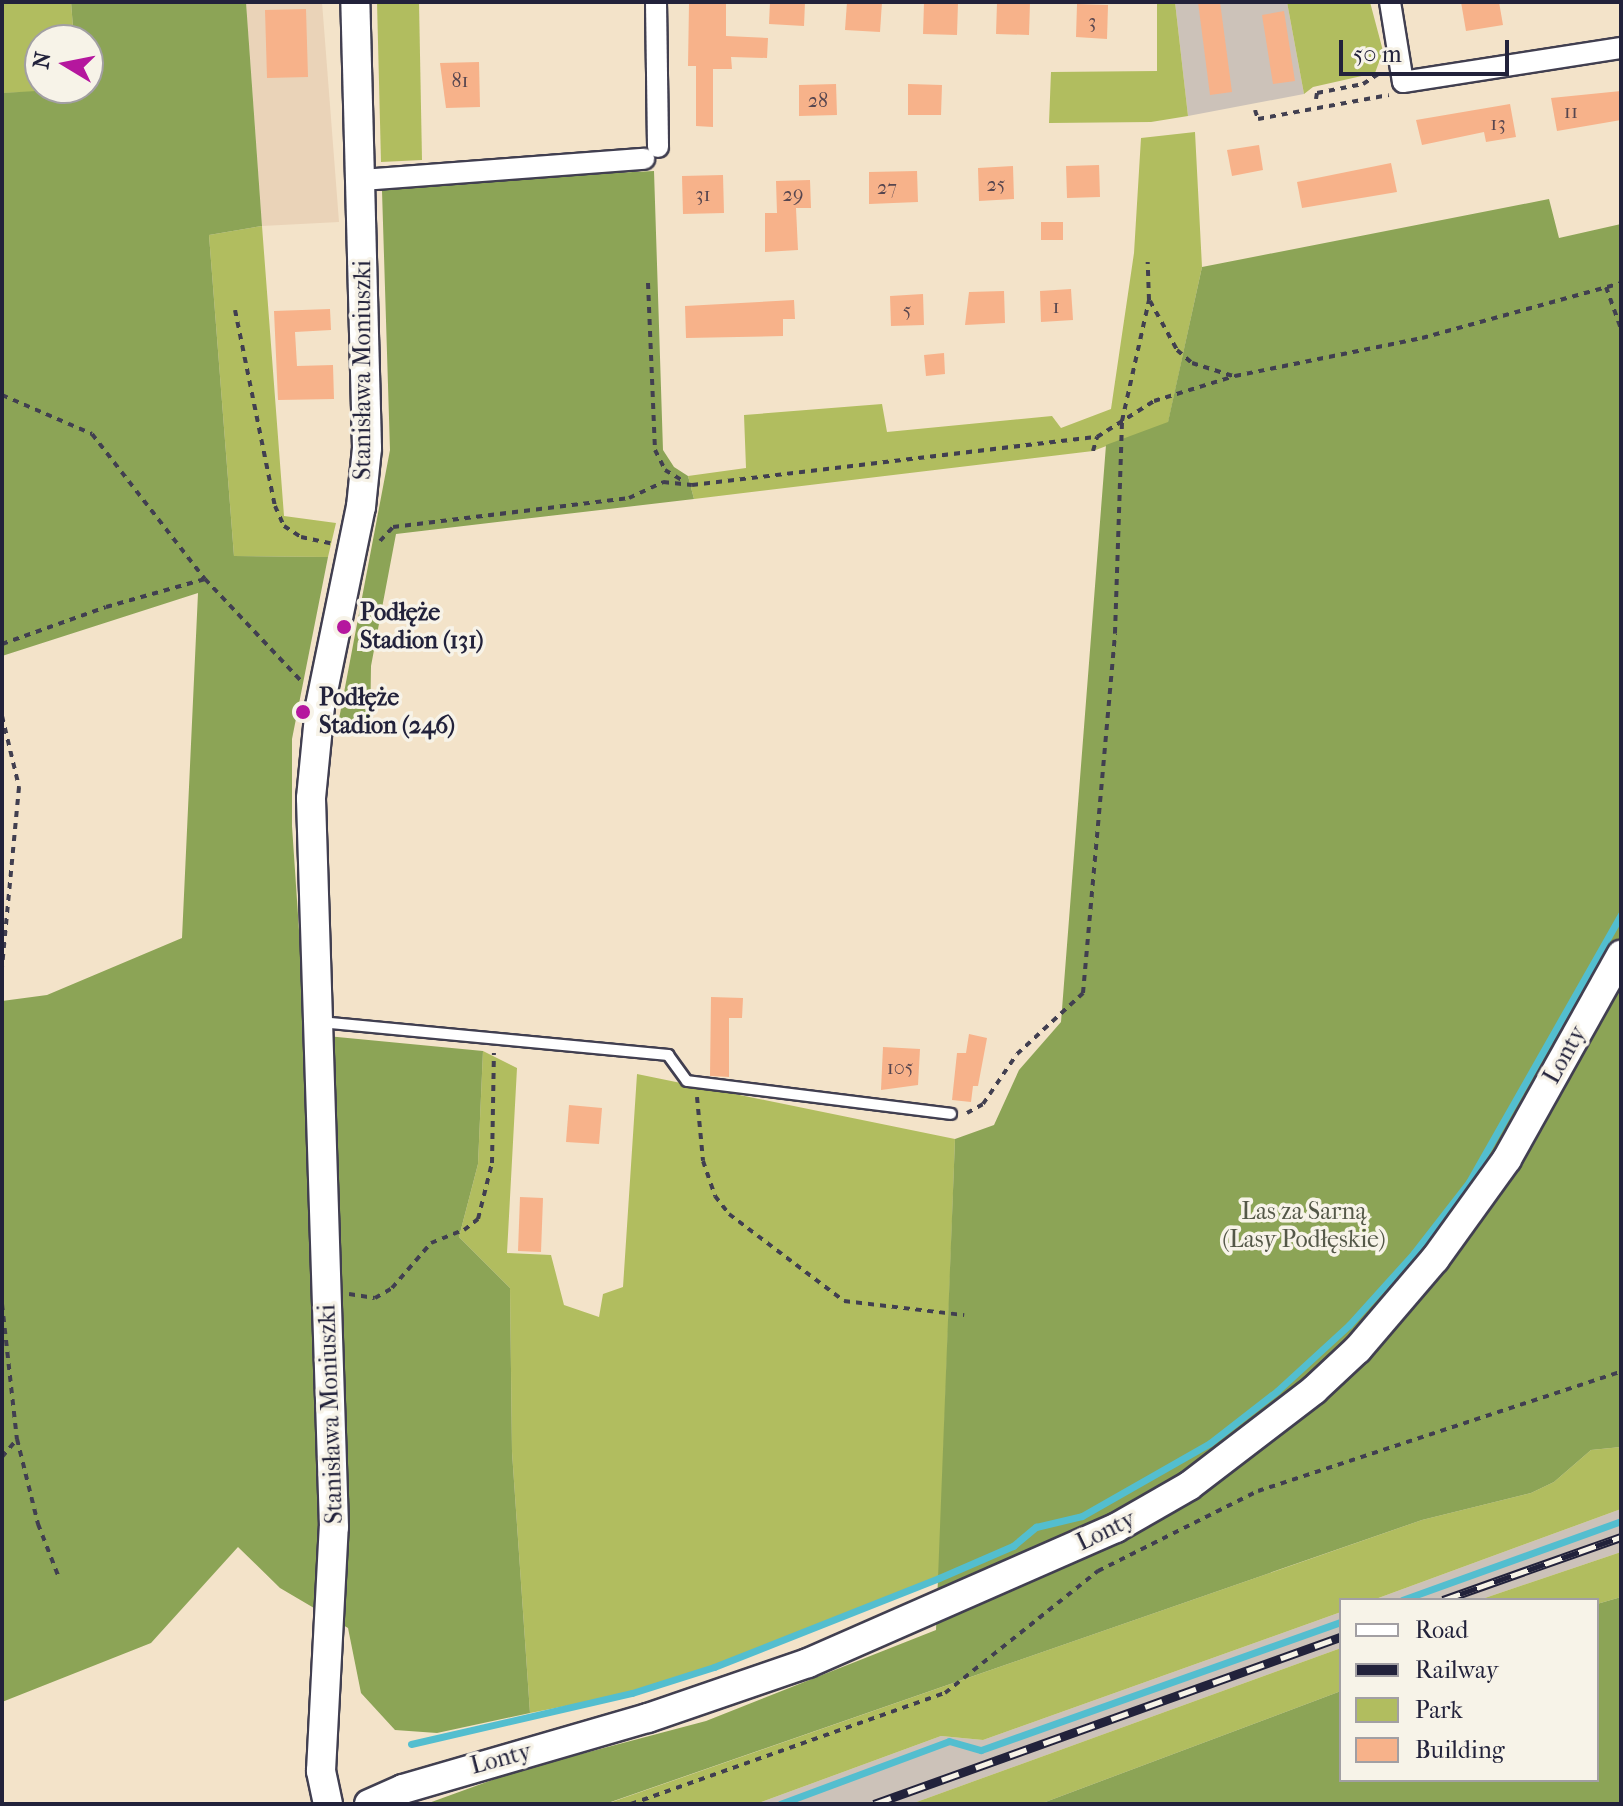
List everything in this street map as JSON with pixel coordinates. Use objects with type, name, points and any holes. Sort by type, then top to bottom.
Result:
[{"type":"street","name":"Stanisława Moniuszki","points":[[328,1804],[321,1771],[334,1527],[313,767],[327,665],[364,545],[367,448],[355,2]]},
{"type":"street","points":[[362,180],[651,153],[656,2]]},
{"type":"street","points":[[1390,2],[1402,74],[1621,48]]},
{"type":"street","name":"Lonty","points":[[369,1804],[454,1772],[648,1718],[808,1663],[1116,1528],[1189,1486],[1314,1390],[1358,1349],[1435,1259],[1507,1159],[1621,955]]},
{"type":"lane","points":[[318,1022],[668,1055],[678,1075],[697,1083],[951,1114]]},
{"type":"path","points":[[1316,99],[1317,93],[1363,84],[1383,68],[1402,74]]},
{"type":"path","points":[[951,1114],[971,1112],[983,1104],[1017,1054],[1083,993],[1115,633],[1122,421],[1149,300],[1148,262]]},
{"type":"path","points":[[648,283],[655,450],[665,470],[692,485]]},
{"type":"path","points":[[235,310],[284,526],[301,537],[364,545],[393,527],[629,498],[663,482],[692,485],[1097,437],[1154,401],[1235,376],[1422,338],[1621,283]]},
{"type":"path","points":[[1606,287],[1621,329]]},
{"type":"path","points":[[1149,300],[1177,350],[1192,363],[1235,376]]},
{"type":"path","points":[[2,395],[92,434],[205,579],[308,688]]},
{"type":"path","points":[[1093,451],[1097,437]]},
{"type":"path","points":[[2,644],[106,607],[205,579]]},
{"type":"path","points":[[2,716],[19,787],[2,966]]},
{"type":"path","points":[[327,1288],[375,1298],[392,1288],[431,1243],[464,1230],[478,1219],[492,1163],[494,1039]]},
{"type":"path","points":[[697,1083],[703,1161],[715,1196],[729,1214],[844,1301],[964,1315]]},
{"type":"path","points":[[2,1304],[17,1439],[38,1524],[59,1578]]},
{"type":"path","points":[[631,1804],[945,1693],[1055,1600],[1151,1544],[1258,1491],[1621,1372]]},
{"type":"path","points":[[2,1457],[17,1439]]},
{"type":"shaded area","points":[[246,2],[322,2],[339,222],[262,226]]},
{"type":"shaded area","points":[[1175,2],[1287,2],[1304,94],[1188,116]]},
{"type":"shaded area","points":[[1621,1509],[1621,1552],[1485,1598],[1378,1598]]},
{"type":"shaded area","points":[[1339,1613],[1339,1649],[911,1804],[756,1804],[941,1736],[983,1740]]},
{"type":"green space","points":[[2,2],[71,2],[73,24],[24,24],[24,92],[2,93]]},
{"type":"green space","points":[[71,2],[246,2],[262,226],[209,235],[234,556],[328,557],[292,739],[292,826],[306,1034],[483,1051],[478,1164],[459,1237],[510,1288],[512,1452],[530,1713],[437,1733],[395,1730],[361,1693],[348,1628],[280,1588],[238,1547],[151,1643],[2,1702],[2,1001],[47,995],[182,938],[198,593],[2,656],[2,93],[24,92],[24,104],[104,104],[104,24],[73,24]]},
{"type":"green space","points":[[377,2],[419,2],[422,160],[381,162]]},
{"type":"green space","points":[[1157,2],[1175,2],[1188,116],[1151,122],[1049,123],[1051,72],[1157,71]]},
{"type":"green space","points":[[1287,2],[1370,2],[1383,51],[1375,73],[1313,87],[1304,94]]},
{"type":"green space","points":[[1195,132],[1202,267],[1168,423],[1093,451],[694,499],[688,476],[746,468],[744,415],[882,404],[887,432],[1052,416],[1061,428],[1111,409],[1134,253],[1141,138]]},
{"type":"green space","points":[[654,171],[663,450],[674,467],[688,476],[694,499],[396,534],[371,666],[370,733],[339,719],[390,450],[382,191],[387,184]]},
{"type":"green space","name":"Las za Sarną (Lasy Podłęskie)","points":[[1549,199],[1559,238],[1621,224],[1621,1447],[1591,1450],[1554,1482],[1531,1493],[1422,1520],[605,1804],[426,1804],[517,1771],[706,1721],[936,1630],[955,1139],[994,1125],[1019,1070],[1061,1022],[1106,445],[1168,422],[1202,267]]},
{"type":"green space","points":[[262,226],[284,516],[336,523],[328,557],[234,556],[209,235]]},
{"type":"green space","points":[[483,1051],[517,1068],[507,1253],[551,1255],[564,1305],[599,1317],[603,1294],[623,1287],[637,1074],[955,1139],[939,1578],[714,1667],[632,1693],[530,1713],[512,1452],[510,1288],[459,1237],[478,1164]]},
{"type":"green space","points":[[1621,1447],[1621,1509],[1378,1598],[1339,1598],[1339,1613],[983,1740],[941,1736],[756,1804],[606,1804],[1422,1520],[1531,1493],[1554,1482],[1591,1450]]},
{"type":"green space","points":[[1621,1552],[1621,1597],[1599,1603],[1599,1598],[1485,1598]]},
{"type":"green space","points":[[1621,1597],[1621,1804],[1040,1804],[1339,1692],[1339,1782],[1599,1782],[1599,1603]]},
{"type":"green space","points":[[1339,1649],[1339,1692],[1040,1804],[911,1804]]},
{"type":"building","points":[[726,2],[726,36],[768,38],[767,58],[731,57],[732,69],[713,69],[713,127],[696,126],[696,66],[688,66],[689,3]]},
{"type":"building","points":[[770,2],[805,2],[804,26],[769,24]]},
{"type":"building","points":[[847,2],[882,2],[880,32],[845,30]]},
{"type":"building","points":[[924,2],[958,2],[957,35],[923,34]]},
{"type":"building","points":[[997,2],[1030,2],[1029,35],[996,34]]},
{"type":"building","points":[[1198,2],[1220,2],[1232,92],[1210,95]]},
{"type":"building","points":[[1461,2],[1499,2],[1503,25],[1466,31]]},
{"type":"building","points":[[1077,4],[1108,5],[1107,39],[1076,37]]},
{"type":"building","points":[[306,9],[308,77],[267,78],[265,10]]},
{"type":"building","points":[[1284,11],[1295,81],[1273,84],[1262,15]]},
{"type":"building","points":[[479,62],[480,107],[446,108],[440,63]]},
{"type":"building","points":[[836,84],[837,115],[799,116],[799,85]]},
{"type":"building","points":[[908,84],[942,85],[941,115],[908,115]]},
{"type":"building","points":[[1621,91],[1621,120],[1557,131],[1551,98]]},
{"type":"building","points":[[1510,104],[1516,137],[1486,142],[1484,132],[1422,145],[1416,120]]},
{"type":"building","points":[[1259,145],[1263,170],[1232,176],[1227,150]]},
{"type":"building","points":[[1391,163],[1397,192],[1302,208],[1297,182]]},
{"type":"building","points":[[1099,165],[1100,197],[1067,198],[1066,166]]},
{"type":"building","points":[[1013,166],[1014,199],[979,201],[978,168]]},
{"type":"building","points":[[917,171],[918,202],[869,204],[869,172]]},
{"type":"building","points":[[723,175],[724,213],[683,214],[682,176]]},
{"type":"building","points":[[810,180],[811,208],[796,208],[798,250],[765,252],[765,213],[777,213],[776,181]]},
{"type":"building","points":[[1041,222],[1063,222],[1063,240],[1041,240]]},
{"type":"building","points":[[1071,289],[1073,320],[1041,322],[1040,291]]},
{"type":"building","points":[[1004,291],[1005,323],[965,325],[969,292]]},
{"type":"building","points":[[923,294],[924,325],[891,326],[890,296]]},
{"type":"building","points":[[794,300],[795,319],[783,319],[783,336],[686,338],[685,306]]},
{"type":"building","points":[[330,309],[331,330],[295,332],[297,366],[333,365],[334,399],[278,400],[274,311]]},
{"type":"building","points":[[944,353],[945,374],[926,376],[924,355]]},
{"type":"building","points":[[711,997],[743,998],[742,1018],[729,1018],[729,1077],[710,1076]]},
{"type":"building","points":[[969,1034],[987,1038],[978,1086],[973,1086],[971,1102],[952,1100],[957,1053],[966,1053]]},
{"type":"building","points":[[883,1047],[920,1049],[918,1085],[881,1090]]},
{"type":"building","points":[[569,1105],[602,1108],[599,1144],[566,1142]]},
{"type":"building","points":[[520,1197],[543,1198],[541,1252],[518,1251]]},
{"type":"waterway","points":[[411,1744],[632,1693],[714,1667],[1013,1546],[1036,1527],[1082,1516],[1210,1443],[1277,1391],[1349,1325],[1414,1253],[1469,1182],[1621,914]]},
{"type":"waterway","points":[[1408,1598],[1621,1521]]},
{"type":"waterway","points":[[780,1804],[949,1741],[981,1750],[1339,1623]]},
{"type":"railway","points":[[1449,1598],[1621,1537]]},
{"type":"railway","points":[[874,1804],[1339,1638]]},
{"type":"place","name":"Podłęże Stadion (131)","points":[[344,627]]},
{"type":"place","name":"Podłęże Stadion (246)","points":[[303,712]]}]
